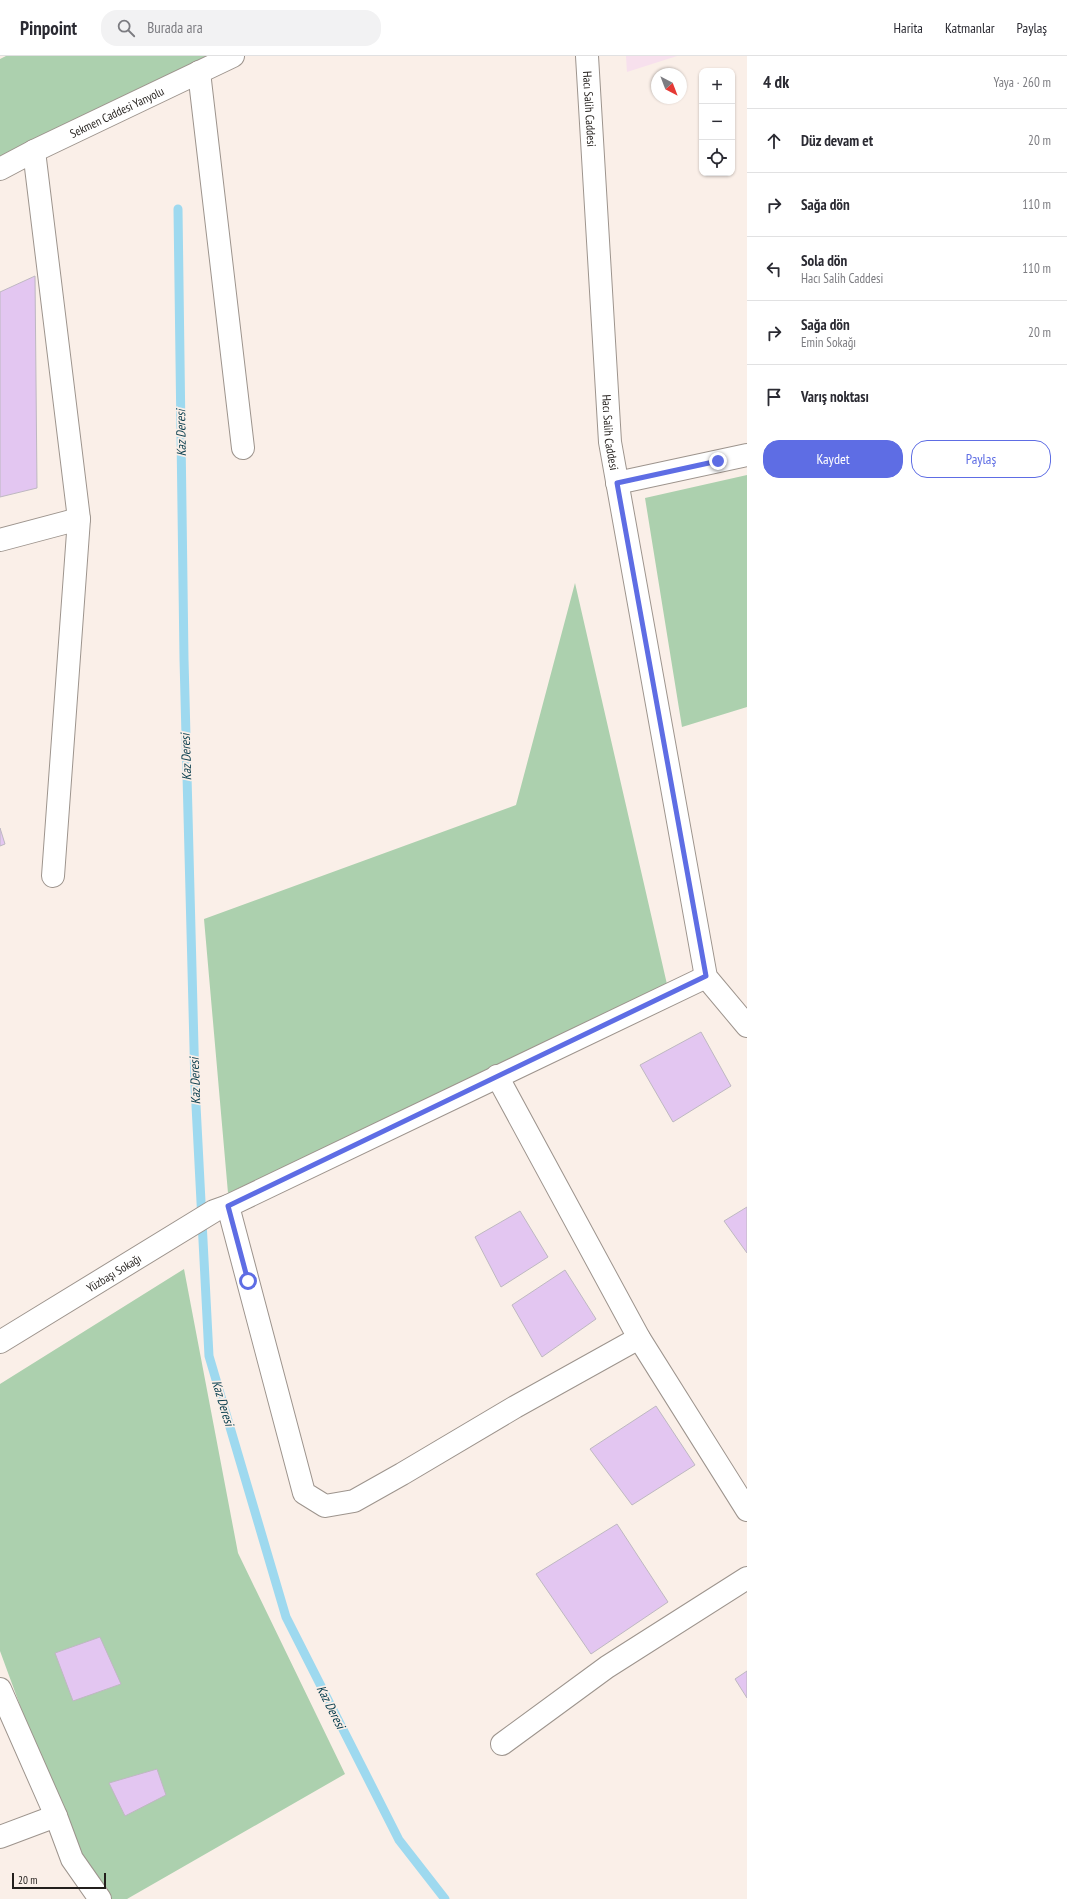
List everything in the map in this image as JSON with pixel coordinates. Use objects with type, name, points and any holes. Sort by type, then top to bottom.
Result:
[{"type":"street","name":"Sekmen Caddesi Yanyolu","points":[[0,170],[34,151],[233,56]]},
{"type":"street","name":"Hacı Salih Caddesi","points":[[587,56],[610,442],[706,976],[747,1026]]},
{"type":"street","points":[[199,72],[243,448]]},
{"type":"street","points":[[34,151],[79,519],[53,876]]},
{"type":"street","points":[[617,483],[747,455]]},
{"type":"street","points":[[0,540],[79,519]]},
{"type":"street","name":"Yüzbaşı Sokağı","points":[[0,1342],[221,1208],[706,976]]},
{"type":"street","points":[[497,1076],[639,1338],[747,1510]]},
{"type":"street","points":[[221,1208],[304,1493],[326,1506],[354,1501],[515,1407],[639,1338]]},
{"type":"street","points":[[502,1744],[607,1667],[747,1578]]},
{"type":"street","points":[[0,1689],[56,1816],[87,1899]]},
{"type":"street","points":[[0,1837],[56,1816]]},
{"type":"street","points":[[72,1859],[100,1899]]},
{"type":"shaded area","points":[[626,56],[677,56],[627,72]]},
{"type":"green space","points":[[6,56],[240,56],[0,173],[0,59]]},
{"type":"green space","points":[[747,475],[747,707],[682,727],[645,498]]},
{"type":"green space","points":[[575,583],[669,993],[228,1193],[204,919],[516,805]]},
{"type":"green space","points":[[184,1269],[238,1553],[345,1774],[127,1899],[91,1899],[0,1651],[0,1384]]},
{"type":"building","points":[[35,276],[37,488],[0,497],[0,292]]},
{"type":"building","points":[[0,828],[5,844],[0,846]]},
{"type":"building","points":[[701,1032],[731,1086],[673,1122],[640,1065]]},
{"type":"building","points":[[747,1207],[747,1253],[724,1221]]},
{"type":"building","points":[[520,1211],[548,1257],[501,1287],[475,1237]]},
{"type":"building","points":[[565,1270],[596,1319],[542,1357],[512,1305]]},
{"type":"building","points":[[656,1406],[695,1465],[632,1505],[590,1449]]},
{"type":"building","points":[[617,1524],[668,1602],[591,1654],[536,1574]]},
{"type":"building","points":[[100,1637],[121,1684],[73,1701],[55,1653]]},
{"type":"building","points":[[747,1671],[747,1698],[735,1679]]},
{"type":"building","points":[[157,1769],[166,1795],[125,1816],[109,1783]]},
{"type":"waterway","name":"Kaz Deresi","points":[[178,209],[184,659],[195,1086],[209,1356],[286,1617],[399,1840],[445,1899]]},
{"type":"route","points":[[248,1281],[228,1206],[706,976],[617,483],[718,461]]}]
